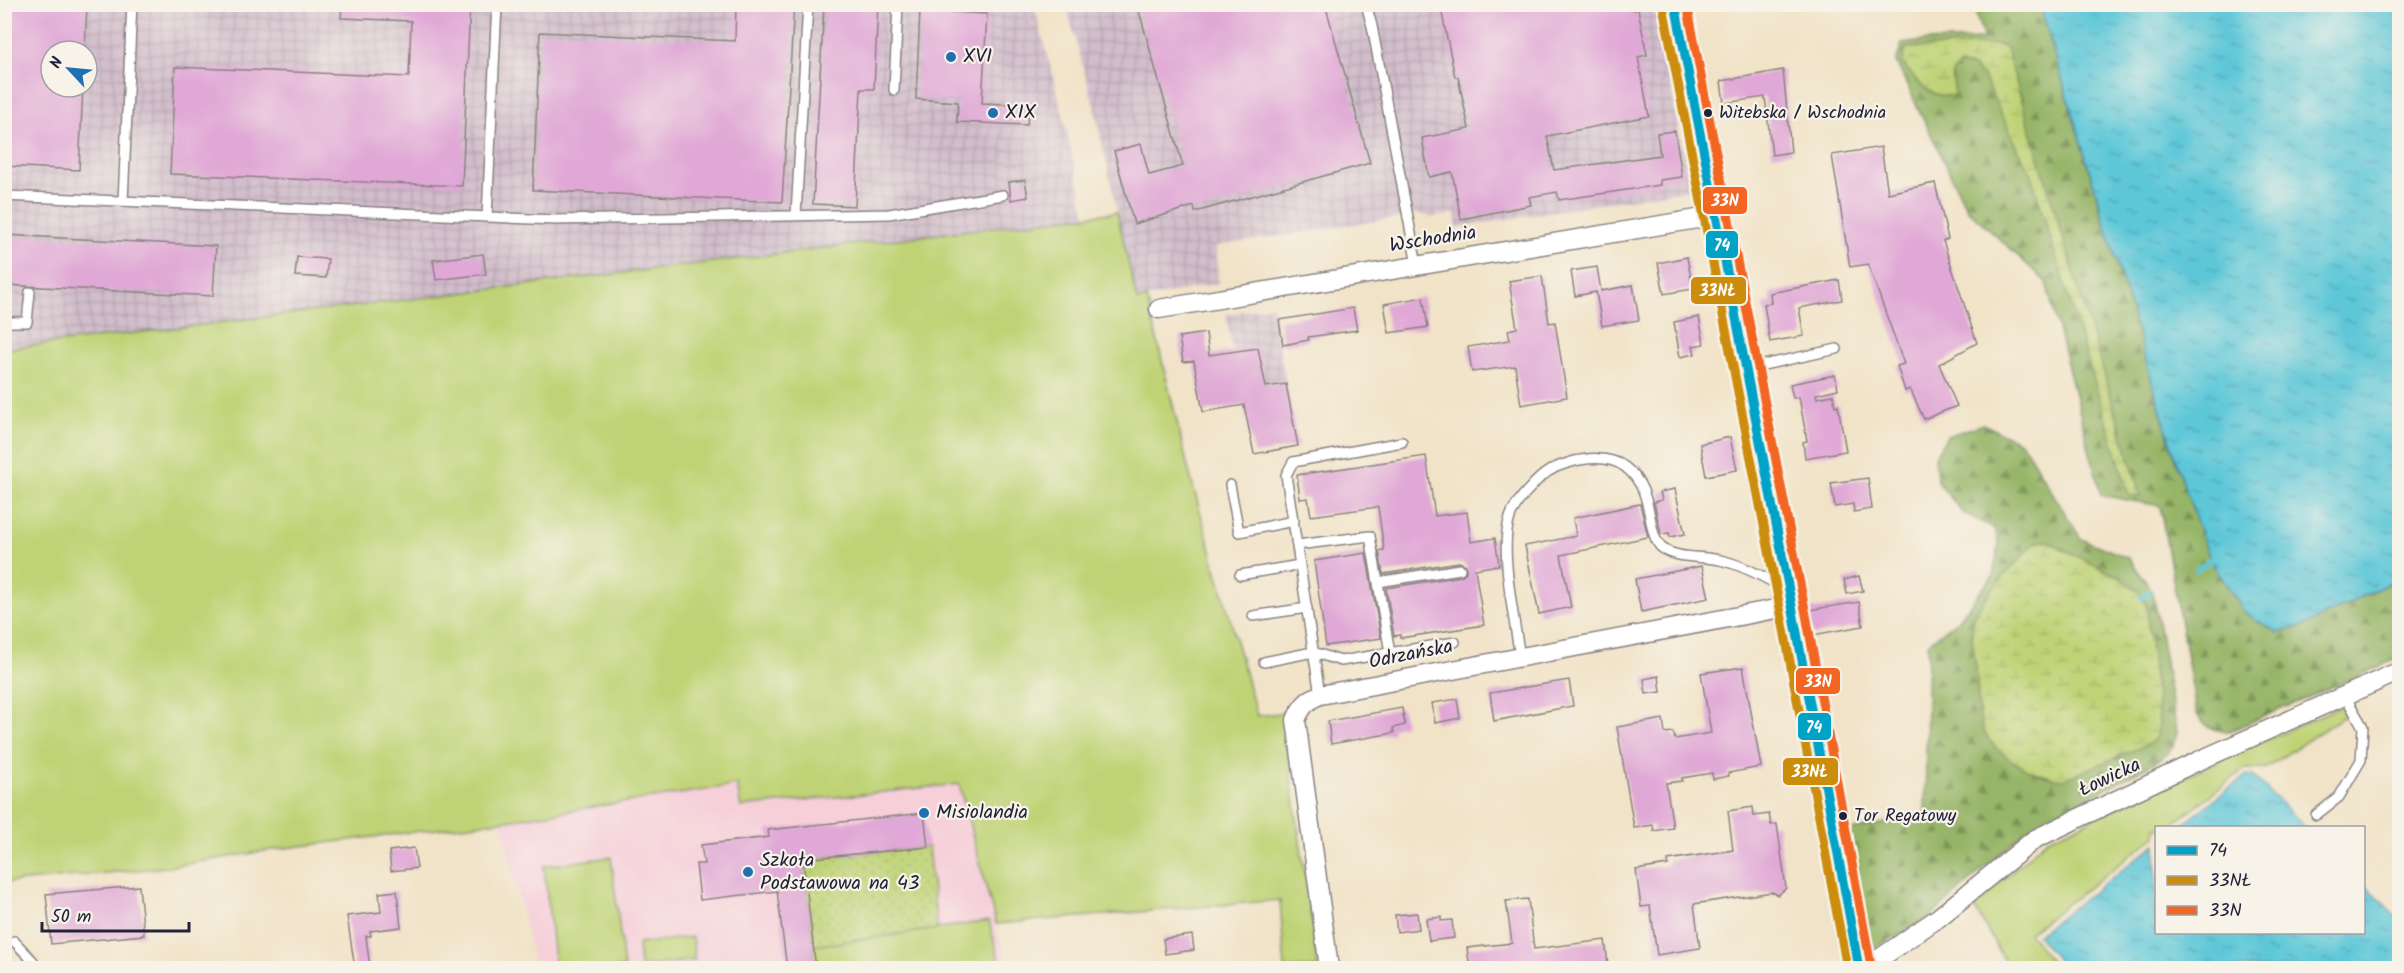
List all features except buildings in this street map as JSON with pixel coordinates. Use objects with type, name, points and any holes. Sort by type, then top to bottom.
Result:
[{"type":"street","points":[[1675,4],[1791,599],[1859,969]]},
{"type":"street","name":"Wschodnia","points":[[1159,309],[1715,216]]},
{"type":"street","name":"Odrzańska","points":[[1329,969],[1296,720],[1299,711],[1310,700],[1320,696],[1520,657],[1791,599]]},
{"type":"street","name":"Łowicka","points":[[1866,969],[1938,918],[2035,838],[2196,762],[2400,671]]},
{"type":"lane","points":[[123,201],[132,4]]},
{"type":"lane","points":[[487,217],[497,4]]},
{"type":"lane","points":[[796,215],[808,4]]},
{"type":"lane","points":[[894,90],[898,4]]},
{"type":"lane","points":[[1366,4],[1417,265]]},
{"type":"lane","points":[[4,196],[555,220],[889,214],[1003,195]]},
{"type":"lane","points":[[4,322],[27,322],[30,292]]},
{"type":"lane","points":[[1745,369],[1837,349]]},
{"type":"lane","points":[[1320,696],[1286,474],[1293,462],[1402,442]]},
{"type":"lane","points":[[1520,657],[1505,545],[1509,520],[1523,496],[1540,476],[1556,466],[1581,459],[1609,459],[1623,465],[1637,477],[1645,493],[1655,535],[1661,547],[1676,554],[1721,560],[1750,570],[1791,599]]},
{"type":"lane","points":[[1230,485],[1239,532],[1294,521]]},
{"type":"lane","points":[[1297,545],[1370,536],[1390,653]]},
{"type":"lane","points":[[1240,575],[1300,565]]},
{"type":"lane","points":[[1378,582],[1460,569]]},
{"type":"lane","points":[[1253,616],[1307,608]]},
{"type":"lane","points":[[1264,662],[1314,652],[1341,662],[1455,642]]},
{"type":"lane","points":[[2316,816],[2339,797],[2361,760],[2362,727],[2345,696]]},
{"type":"lane","points":[[14,941],[33,961],[34,969]]},
{"type":"shaded area","points":[[4,5],[1034,5],[1061,107],[1086,216],[5,349]]},
{"type":"shaded area","points":[[1066,5],[1655,5],[1690,189],[1457,227],[1455,214],[1432,217],[1420,214],[1216,246],[1218,283],[1137,300],[1094,106]]},
{"type":"shaded area","points":[[1271,306],[1298,446],[1254,454],[1226,314]]},
{"type":"shaded area","name":"Szkoła Podstawowa na 43","points":[[959,784],[1008,968],[535,968],[501,821],[737,785],[742,807]]},
{"type":"green space","points":[[1973,5],[2040,5],[2176,462],[2306,625],[2399,578],[2399,658],[2230,731],[2210,728],[2197,714],[2160,506],[2101,495],[2046,282],[1967,209],[1896,62],[1902,44],[1984,39]]},
{"type":"green space","points":[[1996,44],[2006,48],[2141,497],[2129,495],[2031,175],[1983,76],[1973,67],[1960,65],[1952,73],[1955,95],[1938,95],[1924,88],[1902,62],[1907,48]]},
{"type":"green space","points":[[1117,212],[1137,300],[1147,298],[1188,468],[1257,716],[1288,712],[1284,728],[1318,968],[1285,968],[1280,900],[996,924],[959,784],[741,807],[737,785],[501,821],[277,849],[167,867],[5,883],[5,349]]},
{"type":"green space","points":[[1983,424],[2022,443],[2081,539],[2129,558],[2153,592],[2177,732],[2173,746],[2163,758],[2025,831],[1929,918],[1871,950],[1850,830],[1925,815],[1928,643],[1958,620],[1993,576],[1999,543],[1994,528],[1963,513],[1937,481],[1935,456],[1947,436]]},
{"type":"green space","points":[[2047,541],[2119,577],[2140,592],[2146,604],[2159,723],[2157,735],[2151,743],[2064,779],[2040,774],[2016,763],[1995,747],[1987,737],[1979,712],[1972,642],[1972,628],[1979,607],[2002,578],[2036,542]]},
{"type":"green space","points":[[2341,706],[2346,715],[2264,769],[2245,769],[2169,826],[2155,826],[2155,837],[2029,933],[2056,968],[2009,968],[1974,907],[2046,840]]},
{"type":"green space","points":[[928,847],[937,929],[813,946],[803,859]]},
{"type":"green space","points":[[611,857],[624,968],[555,968],[544,866]]},
{"type":"green space","points":[[989,921],[1001,968],[816,968],[813,946]]},
{"type":"green space","points":[[692,937],[695,960],[640,967],[638,944]]},
{"type":"water","points":[[2040,5],[2399,5],[2399,578],[2306,625],[2278,633],[2245,613],[2210,560],[2176,462]]},
{"type":"water","points":[[2247,775],[2253,776],[2304,826],[2179,826]]},
{"type":"water","points":[[2155,845],[2155,934],[2365,934],[2365,885],[2399,919],[2399,968],[2064,968],[2037,935]]},
{"type":"waterway","points":[[2197,569],[2210,560]]},
{"type":"waterway","points":[[2142,597],[2149,593]]},
{"type":"transit line","name":"74","points":[[1675,4],[1792,606],[1859,968]]},
{"type":"transit line","name":"33N","points":[[1687,4],[1804,604],[1871,966]]},
{"type":"transit line","name":"33NŁ","points":[[1663,6],[1780,608],[1847,968]]},
{"type":"place","name":"XVI","points":[[951,57]]},
{"type":"place","name":"XIX","points":[[993,113]]},
{"type":"place","name":"Witebska / Wschodnia","points":[[1708,113]]},
{"type":"place","name":"Misiolandia","points":[[924,813]]},
{"type":"place","name":"Tor Regatowy","points":[[1843,816]]},
{"type":"place","name":"Szkoła Podstawowa na 43","points":[[748,872]]}]
